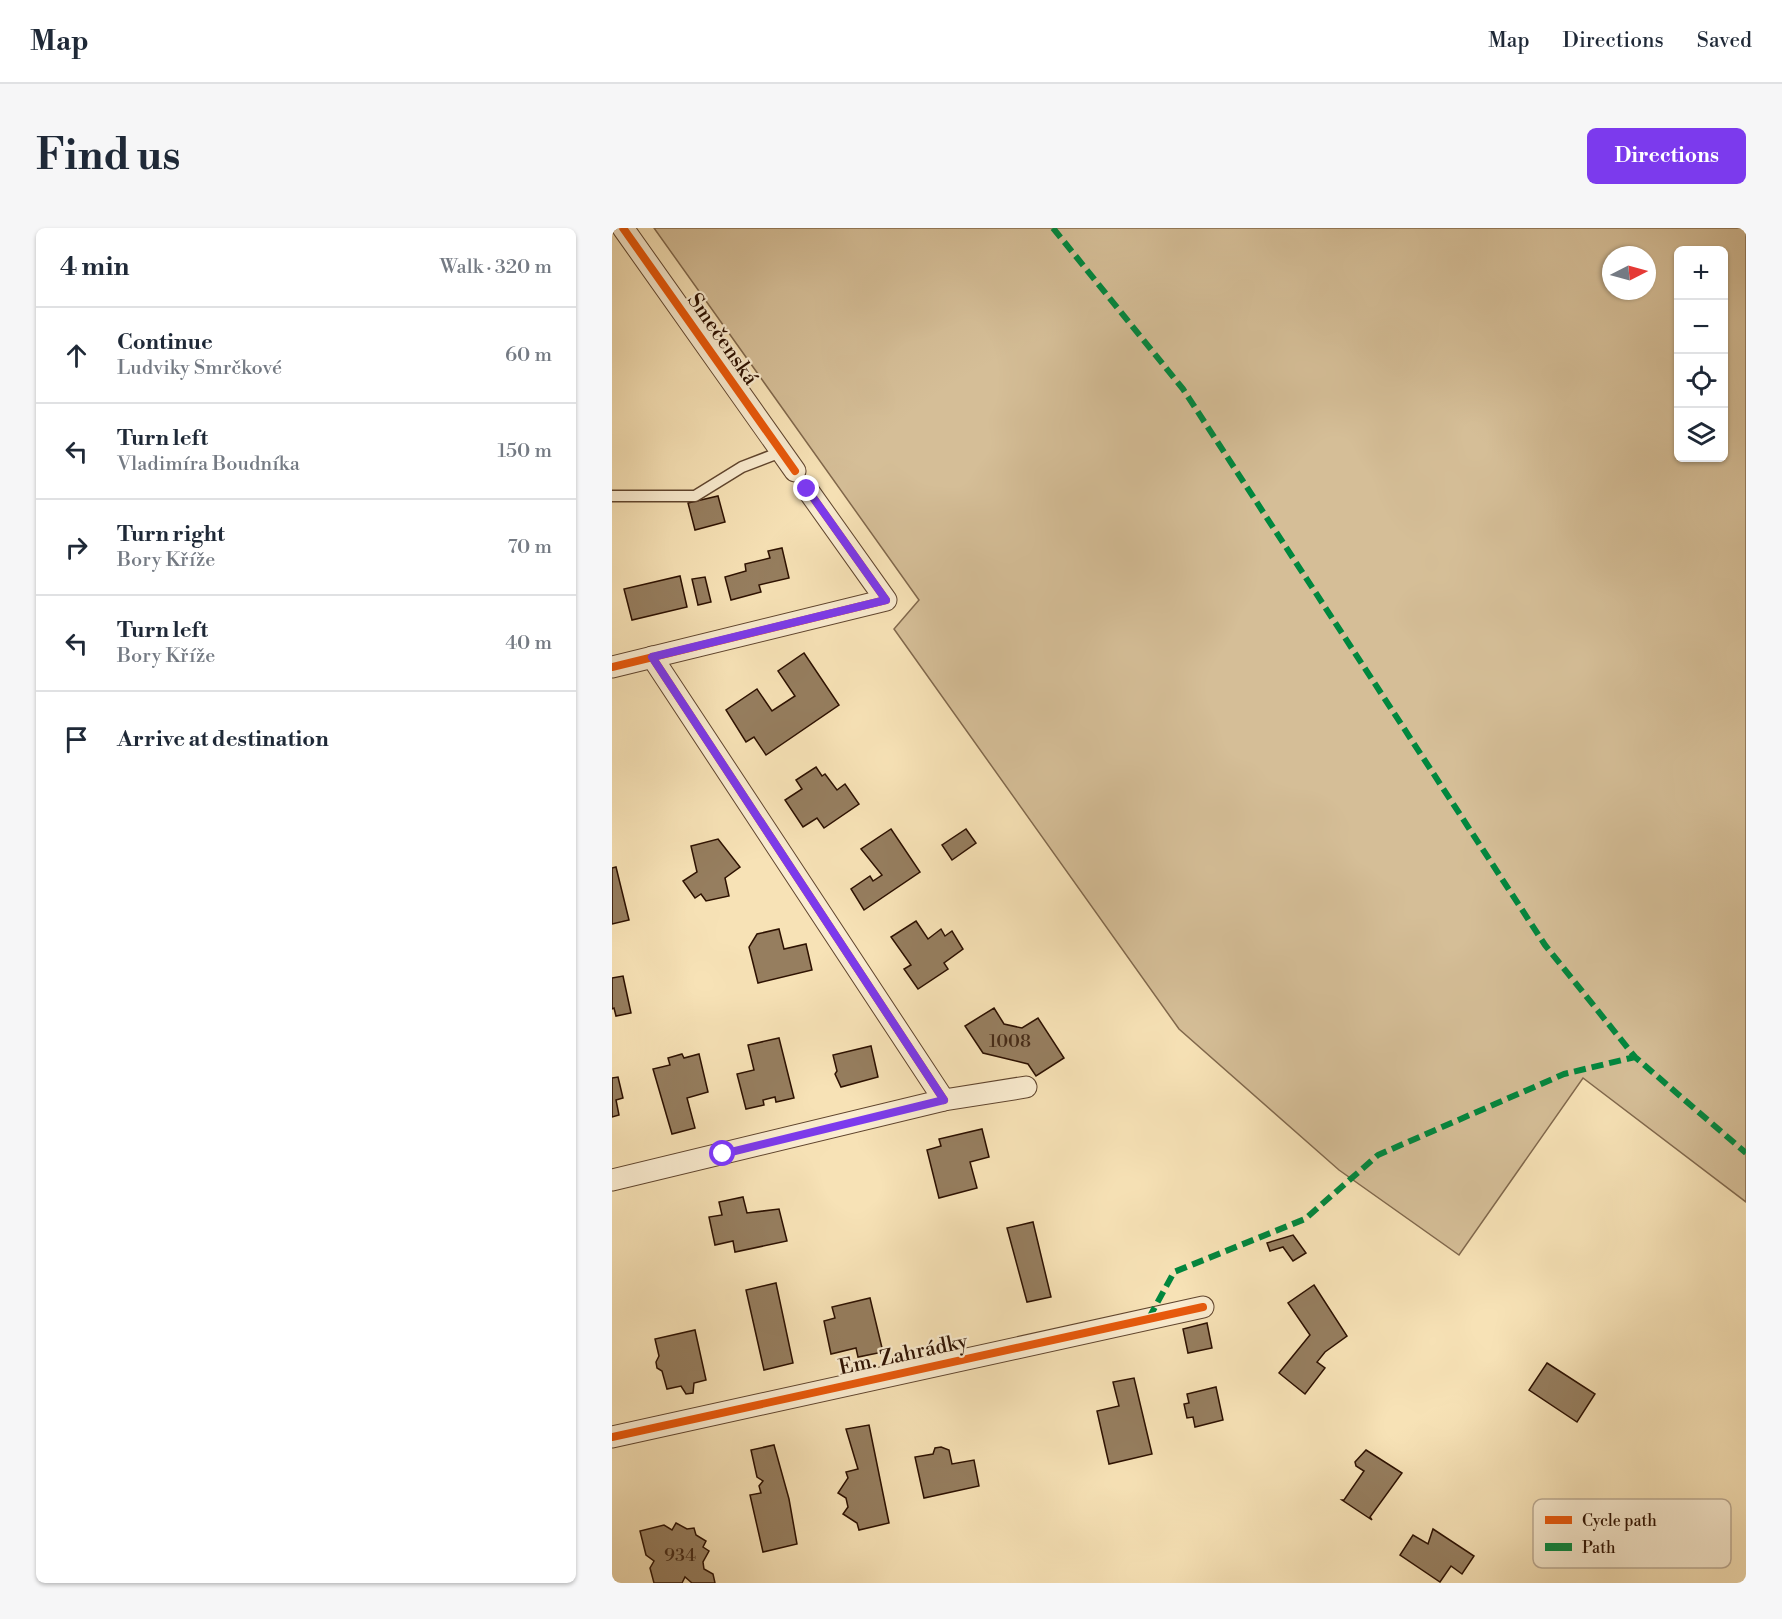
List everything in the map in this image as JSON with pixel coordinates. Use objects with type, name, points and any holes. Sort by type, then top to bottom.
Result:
[{"type":"street","name":"Smečenská","points":[[623,228],[795,471]]},
{"type":"street","points":[[612,667],[886,600],[807,489]]},
{"type":"street","points":[[652,657],[944,1100]]},
{"type":"street","points":[[612,1180],[944,1100],[1026,1087]]},
{"type":"street","name":"Em. Zahrádky","points":[[612,1437],[1203,1307]]},
{"type":"lane","points":[[612,496],[695,496],[742,467],[781,452]]},
{"type":"shaded area","points":[[654,228],[1746,228],[1746,1202],[1583,1078],[1459,1255],[1339,1170],[1179,1029],[894,629],[919,600]]},
{"type":"building","points":[[718,496],[725,522],[695,530],[688,503]]},
{"type":"building","points":[[782,548],[789,578],[759,585],[761,592],[731,600],[725,577],[746,571],[745,564],[770,558],[768,551]]},
{"type":"building","points":[[680,576],[687,607],[632,620],[624,589]]},
{"type":"building","points":[[705,577],[711,602],[698,605],[692,579]]},
{"type":"building","points":[[804,653],[839,705],[766,755],[754,737],[746,742],[726,710],[757,689],[772,711],[795,696],[778,671]]},
{"type":"building","points":[[816,767],[822,776],[825,774],[837,790],[845,784],[859,804],[824,828],[817,818],[803,827],[785,800],[802,789],[796,780]]},
{"type":"building","points":[[891,829],[920,872],[864,910],[851,889],[870,876],[873,881],[882,875],[861,849]]},
{"type":"building","points":[[966,829],[976,843],[952,860],[942,845]]},
{"type":"building","points":[[718,839],[740,867],[725,878],[729,896],[706,901],[701,894],[695,898],[683,881],[697,872],[691,846]]},
{"type":"building","points":[[616,867],[629,920],[612,924],[612,868]]},
{"type":"building","points":[[916,921],[928,939],[941,929],[945,936],[952,931],[963,949],[944,963],[948,969],[918,989],[904,969],[911,965],[891,937]]},
{"type":"building","points":[[779,929],[784,949],[806,944],[812,970],[758,983],[749,947],[757,934]]},
{"type":"building","points":[[623,976],[631,1013],[616,1016],[614,1008],[612,1009],[612,978]]},
{"type":"building","points":[[994,1008],[1004,1024],[1022,1028],[1038,1018],[1064,1058],[1036,1076],[1028,1064],[983,1053],[965,1026]]},
{"type":"building","points":[[779,1038],[794,1098],[776,1102],[775,1097],[763,1100],[764,1105],[746,1109],[737,1074],[754,1070],[748,1045]]},
{"type":"building","points":[[871,1046],[878,1077],[841,1087],[835,1074],[837,1071],[833,1055]]},
{"type":"building","points":[[682,1054],[684,1058],[699,1054],[708,1092],[687,1098],[695,1128],[672,1134],[653,1069],[670,1065],[668,1058]]},
{"type":"building","points":[[618,1077],[623,1098],[616,1100],[619,1115],[612,1117],[612,1078]]},
{"type":"building","points":[[982,1129],[989,1157],[970,1162],[977,1188],[939,1198],[927,1150],[941,1146],[939,1139]]},
{"type":"building","points":[[743,1197],[747,1213],[779,1209],[787,1241],[735,1252],[733,1241],[715,1245],[709,1217],[722,1215],[719,1202]]},
{"type":"building","points":[[1033,1222],[1051,1297],[1027,1302],[1007,1228]]},
{"type":"building","points":[[1293,1235],[1306,1253],[1293,1261],[1283,1247],[1270,1251],[1267,1243]]},
{"type":"building","points":[[776,1283],[793,1363],[764,1370],[746,1290]]},
{"type":"building","points":[[1314,1285],[1347,1336],[1325,1352],[1317,1362],[1325,1368],[1305,1394],[1279,1373],[1310,1335],[1288,1303]]},
{"type":"building","points":[[870,1298],[883,1352],[858,1357],[856,1348],[831,1354],[824,1321],[835,1318],[832,1307]]},
{"type":"building","points":[[1207,1323],[1212,1348],[1188,1353],[1183,1329]]},
{"type":"building","points":[[695,1330],[706,1380],[694,1383],[693,1393],[686,1394],[681,1386],[667,1389],[662,1371],[657,1368],[656,1362],[659,1356],[655,1339]]},
{"type":"building","points":[[1547,1363],[1595,1394],[1577,1422],[1529,1390]]},
{"type":"building","points":[[1134,1378],[1152,1454],[1109,1464],[1097,1411],[1119,1406],[1113,1382]]},
{"type":"building","points":[[1216,1387],[1223,1420],[1195,1427],[1193,1417],[1187,1418],[1184,1404],[1189,1403],[1187,1394]]},
{"type":"building","points":[[869,1425],[889,1523],[859,1530],[857,1523],[843,1514],[848,1507],[846,1498],[838,1493],[848,1478],[846,1472],[858,1469],[846,1429]]},
{"type":"building","points":[[774,1445],[789,1499],[797,1544],[763,1552],[750,1495],[761,1493],[759,1486],[763,1481],[757,1477],[751,1450]]},
{"type":"building","points":[[941,1447],[949,1450],[952,1464],[974,1460],[979,1486],[924,1498],[915,1457],[933,1454],[935,1448]]},
{"type":"building","points":[[1366,1450],[1402,1473],[1370,1517],[1372,1520],[1342,1500],[1364,1471],[1356,1466],[1355,1462]]},
{"type":"building","points":[[676,1523],[687,1529],[694,1528],[696,1535],[706,1541],[703,1547],[709,1551],[703,1562],[704,1569],[713,1574],[715,1583],[692,1583],[685,1577],[682,1583],[654,1583],[650,1568],[654,1561],[646,1555],[640,1531],[664,1525],[672,1530]]},
{"type":"building","points":[[1433,1529],[1474,1556],[1462,1574],[1451,1566],[1440,1582],[1400,1555],[1413,1535],[1428,1544]]},
{"type":"marked path","points":[[1053,228],[1183,389],[1545,945],[1635,1057],[1746,1153]]},
{"type":"marked path","points":[[1149,1318],[1174,1272],[1305,1219],[1378,1155],[1564,1074],[1635,1057]]},
{"type":"cycle path","points":[[623,228],[795,471]]},
{"type":"cycle path","points":[[612,667],[886,600],[807,489]]},
{"type":"cycle path","points":[[652,657],[944,1100]]},
{"type":"cycle path","points":[[612,1437],[1203,1307]]},
{"type":"route","points":[[723,1154],[944,1100],[652,657],[886,600],[807,489]]}]
